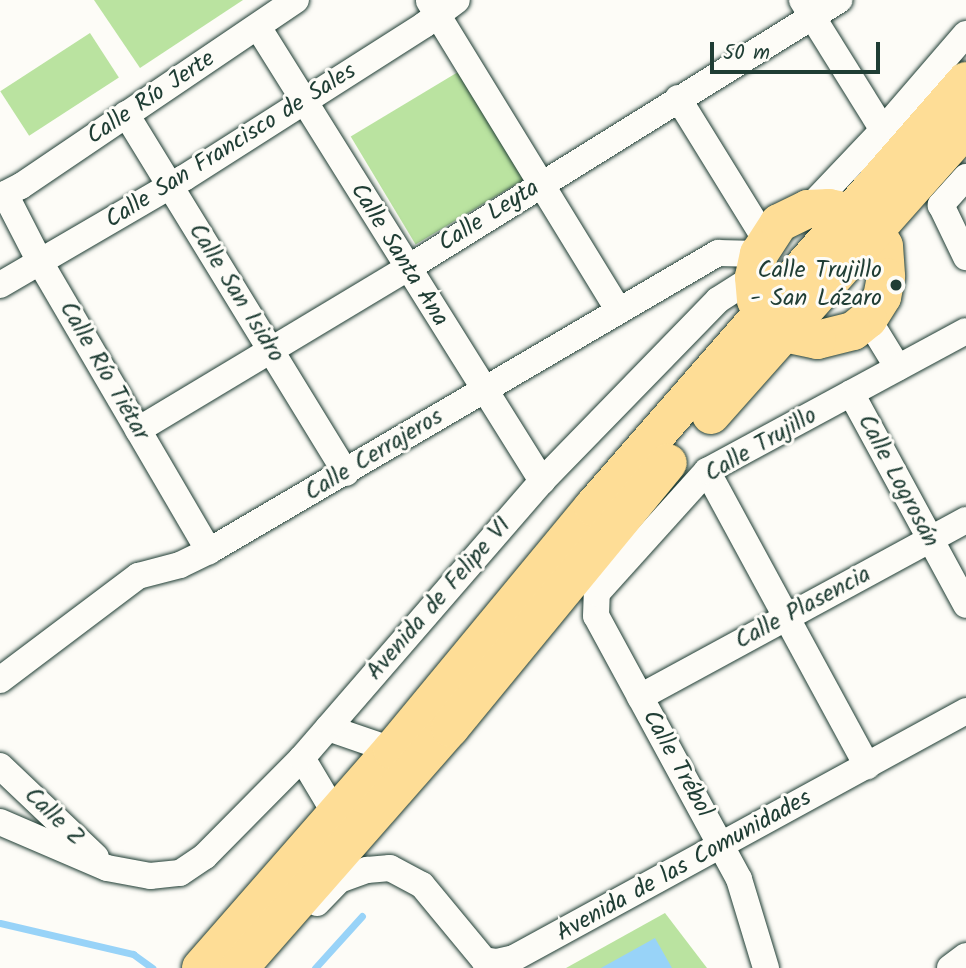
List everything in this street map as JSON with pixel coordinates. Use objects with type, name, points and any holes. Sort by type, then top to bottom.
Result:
[{"type":"highway","points":[[201,968],[392,750],[593,508],[773,324],[864,221],[966,81]]},
{"type":"highway","points":[[864,221],[966,128]]},
{"type":"highway","points":[[829,208],[864,221],[884,246],[886,277],[882,297],[868,319],[853,331],[817,340],[773,324],[756,300],[759,257],[779,223],[808,209],[829,208]]},
{"type":"highway","points":[[239,968],[450,728],[644,490],[773,324]]},
{"type":"street","name":"Calle Río Jerte","points":[[2,193],[21,186],[296,0]]},
{"type":"street","name":"Calle Leyta","points":[[138,430],[408,268],[678,98],[807,8],[839,0]]},
{"type":"street","points":[[441,5],[541,184],[618,310]]},
{"type":"street","name":"Calle San Francisco de Sales","points":[[0,285],[170,187],[304,102],[441,5]]},
{"type":"street","points":[[807,8],[883,130]]},
{"type":"street","name":"Calle Santa Ana","points":[[258,27],[542,481]]},
{"type":"street","points":[[808,209],[883,130],[966,34]]},
{"type":"street","points":[[678,98],[759,257]]},
{"type":"street","name":"Calle San Isidro","points":[[126,114],[346,473]]},
{"type":"street","points":[[966,177],[941,205],[966,257]]},
{"type":"street","name":"Calle Río Tiétar","points":[[2,193],[209,551]]},
{"type":"street","name":"Calle Cerrajeros","points":[[0,680],[138,576],[180,565],[209,551],[718,253],[759,257]]},
{"type":"street","name":"Avenida de Felipe VI","points":[[0,822],[107,868],[150,876],[180,873],[205,856],[302,758],[542,481],[759,257]]},
{"type":"street","points":[[868,319],[898,368]]},
{"type":"street","name":"Calle Trujillo","points":[[594,604],[597,593],[707,471],[966,331]]},
{"type":"street","name":"Calle Logrosán","points":[[851,393],[966,605]]},
{"type":"street","points":[[707,471],[866,766]]},
{"type":"street","name":"Calle Plasencia","points":[[640,697],[966,520]]},
{"type":"street","name":"Calle Trébol","points":[[594,604],[596,616],[722,846],[748,903],[766,968]]},
{"type":"street","name":"Avenida de las Comunidades","points":[[257,968],[339,880],[367,870],[390,868],[422,885],[484,960],[497,962],[514,958],[966,710]]},
{"type":"street","points":[[328,728],[392,750]]},
{"type":"street","points":[[302,758],[336,815]]},
{"type":"street","name":"Calle Z","points":[[0,766],[107,868]]},
{"type":"street","points":[[950,968],[966,956]]},
{"type":"green space","points":[[94,0],[243,0],[140,68]]},
{"type":"green space","points":[[90,33],[119,77],[29,136],[0,91]]},
{"type":"green space","points":[[463,69],[528,177],[416,244],[351,136]]},
{"type":"green space","points":[[665,913],[707,968],[566,968]]},
{"type":"water","points":[[655,938],[672,968],[601,968]]},
{"type":"waterway","points":[[315,968],[362,916]]},
{"type":"waterway","points":[[0,923],[133,954],[152,968]]},
{"type":"place","name":"Calle Trujillo - San Lázaro","points":[[896,285]]}]
